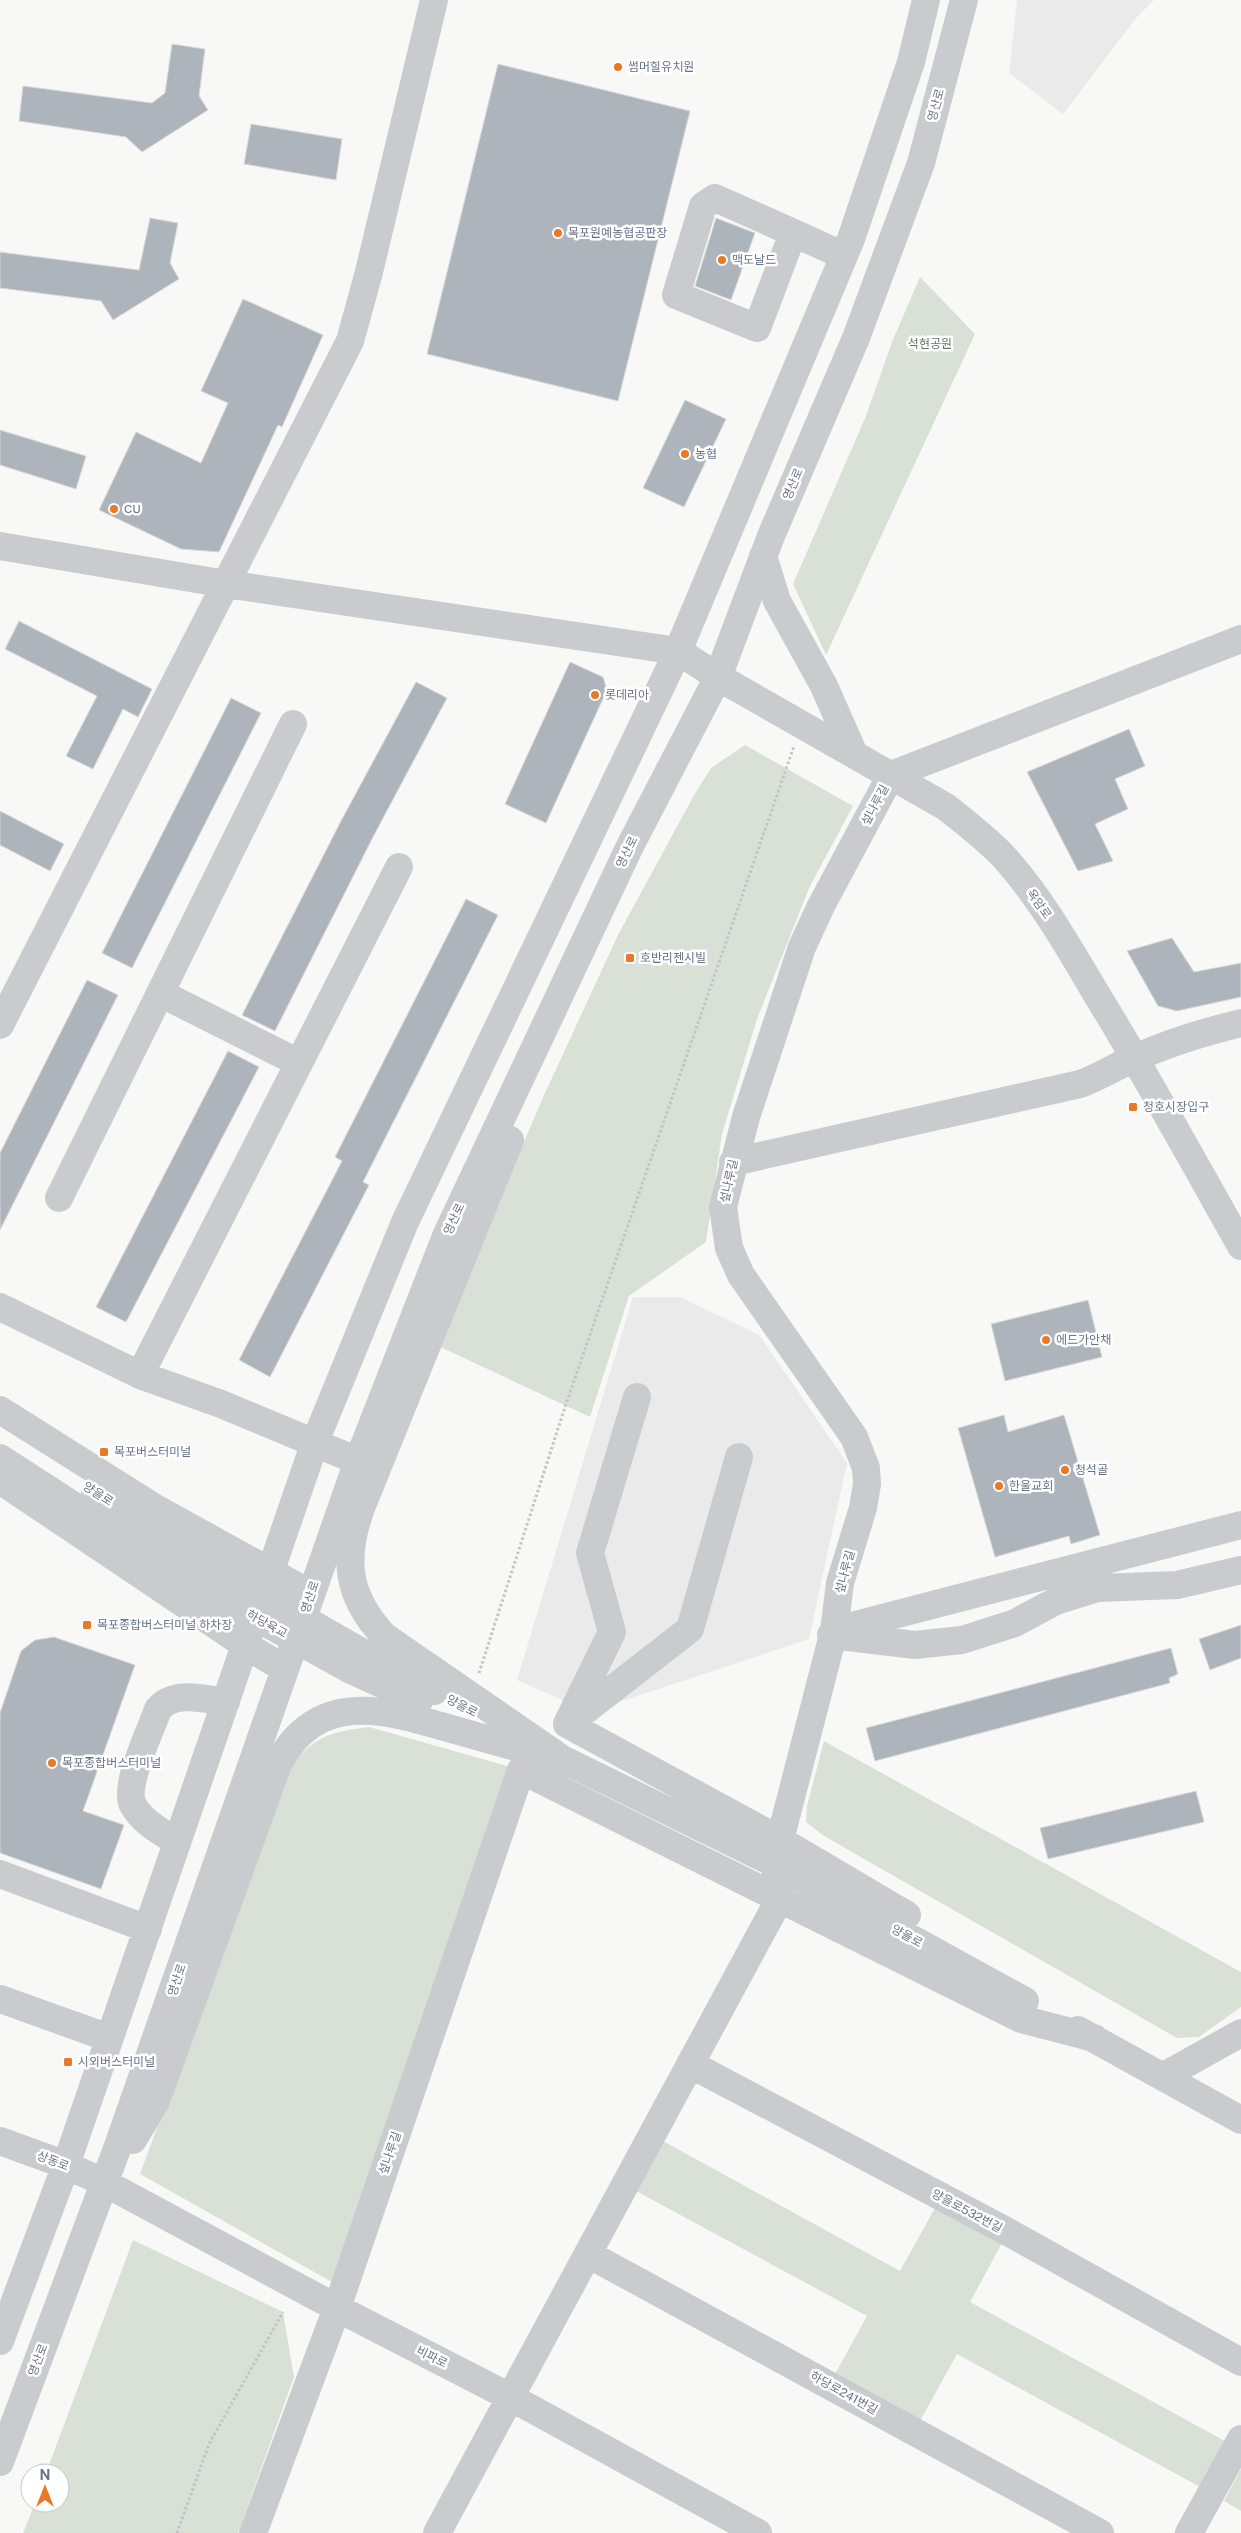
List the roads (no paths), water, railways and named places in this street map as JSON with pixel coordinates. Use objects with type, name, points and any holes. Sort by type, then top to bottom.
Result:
[{"type":"street","points":[[0,1025],[350,342],[369,272],[434,0]]},
{"type":"street","points":[[0,2341],[66,2165],[315,1442],[405,1222],[678,651],[844,256],[911,62],[926,0]]},
{"type":"street","name":"영산로","points":[[0,2462],[105,2183],[358,1461],[446,1236],[630,846],[718,677],[764,556],[856,338],[921,163],[964,0]]},
{"type":"street","points":[[793,233],[757,328],[676,295],[703,206],[715,198],[793,233],[844,256]]},
{"type":"street","points":[[0,546],[226,584],[678,651]]},
{"type":"street","points":[[764,556],[778,601],[824,686],[853,752]]},
{"type":"street","points":[[891,775],[1241,640]]},
{"type":"street","name":"옥암로","points":[[678,651],[718,677],[853,752],[946,807],[978,832],[1004,858],[1042,908],[1134,1058],[1241,1246]]},
{"type":"street","points":[[60,1198],[162,994],[293,724]]},
{"type":"street","name":"섶나루길","points":[[777,1851],[833,1633],[840,1583],[863,1508],[867,1484],[866,1468],[854,1437],[741,1275],[729,1248],[723,1207],[733,1162],[802,947],[821,906],[891,775]]},
{"type":"street","points":[[568,1763],[399,1648],[371,1622],[356,1596],[349,1561],[350,1542],[361,1508],[630,846]]},
{"type":"street","points":[[140,1375],[399,867]]},
{"type":"street","points":[[162,994],[299,1063]]},
{"type":"street","points":[[733,1162],[1080,1084],[1099,1077],[1134,1058],[1196,1033],[1241,1024]]},
{"type":"street","points":[[0,1308],[140,1375],[315,1442],[358,1461]]},
{"type":"street","points":[[567,1724],[612,1632],[590,1554],[637,1397]]},
{"type":"street","points":[[0,1410],[157,1509],[311,1594]]},
{"type":"street","name":"양을로","points":[[0,1430],[191,1568]]},
{"type":"street","points":[[567,1724],[690,1629],[738,1457]]},
{"type":"street","name":"양을로","points":[[0,1458],[191,1568]]},
{"type":"street","points":[[0,1480],[245,1645],[285,1668]]},
{"type":"street","points":[[833,1633],[1241,1525]]},
{"type":"street","name":"하당육교","points":[[191,1568],[353,1659]]},
{"type":"street","points":[[833,1633],[915,1645],[962,1640],[1015,1623],[1056,1601],[1098,1588],[1177,1585],[1241,1570]]},
{"type":"street","name":"양을로","points":[[353,1659],[568,1763],[777,1851]]},
{"type":"street","points":[[177,1842],[150,1824],[132,1804],[131,1784],[158,1709],[164,1703],[171,1699],[181,1698],[226,1702]]},
{"type":"street","points":[[105,2183],[156,2101],[278,1764],[285,1751],[297,1737],[321,1719],[339,1712],[373,1710],[415,1718],[568,1763]]},
{"type":"street","points":[[567,1724],[777,1851],[1011,1976],[1058,2019],[1241,2120]]},
{"type":"street","name":"섶나루길","points":[[253,2533],[337,2308],[521,1770],[780,1898]]},
{"type":"street","points":[[441,2531],[510,2397],[780,1898],[777,1851]]},
{"type":"street","points":[[0,1874],[148,1928]]},
{"type":"street","points":[[780,1898],[1021,2019],[1094,2038]]},
{"type":"street","points":[[0,1999],[109,2038]]},
{"type":"street","points":[[1164,2076],[1241,2033]]},
{"type":"street","name":"양을로532번길","points":[[690,2064],[942,2196],[1241,2362]]},
{"type":"street","name":"상동로","points":[[0,2142],[66,2165],[105,2183]]},
{"type":"street","name":"비파로","points":[[105,2183],[337,2308],[510,2397],[758,2533]]},
{"type":"street","name":"하당로241번길","points":[[588,2254],[1100,2533]]},
{"type":"street","points":[[1189,2533],[1241,2439]]},
{"type":"place","name":"썸머힐유치원","points":[[618,67]]},
{"type":"place","name":"목포원예농협공판장","points":[[558,233]]},
{"type":"place","name":"맥도날드","points":[[722,260]]},
{"type":"place","name":"농협","points":[[685,454]]},
{"type":"place","name":"CU","points":[[114,509]]},
{"type":"place","name":"롯데리아","points":[[595,695]]},
{"type":"place","name":"호반리젠시빌","points":[[630,958]]},
{"type":"place","name":"청호시장입구","points":[[1133,1107]]},
{"type":"place","name":"에드가안채","points":[[1046,1340]]},
{"type":"place","name":"목포버스터미널","points":[[104,1452]]},
{"type":"place","name":"청석골","points":[[1065,1470]]},
{"type":"place","name":"한울교회","points":[[999,1486]]},
{"type":"place","name":"목포종합버스터미널 하차장","points":[[87,1625]]},
{"type":"place","name":"목포종합버스터미널","points":[[52,1763]]},
{"type":"place","name":"시외버스터미널","points":[[68,2062]]},
{"type":"park label","name":"석현공원","points":[[930,344]]}]
